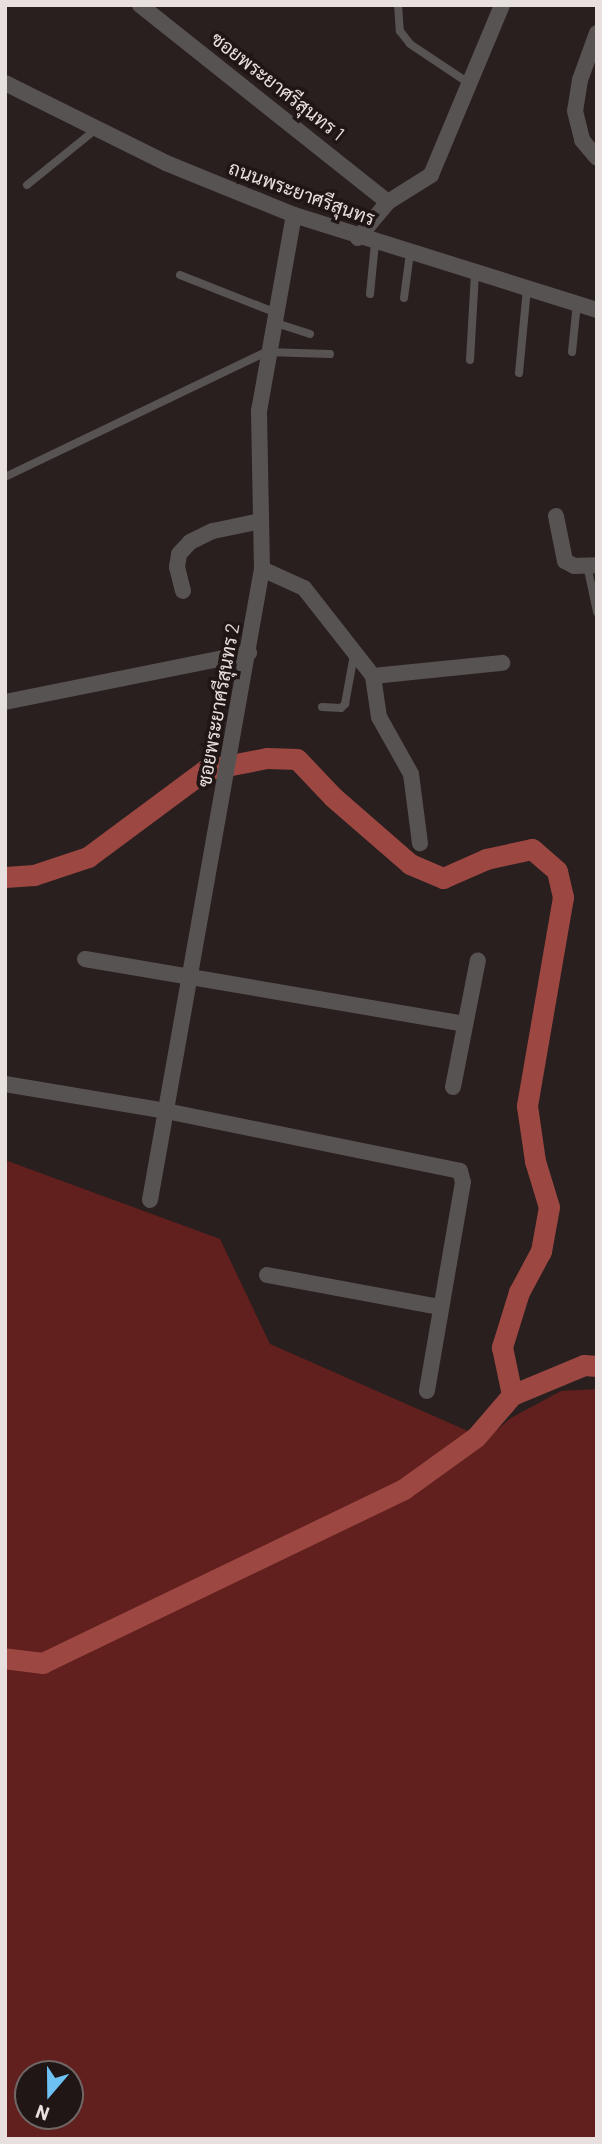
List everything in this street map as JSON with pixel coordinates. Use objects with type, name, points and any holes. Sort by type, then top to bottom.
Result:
[{"type":"street","name":"ซอยพระยาศรีสุนทร 1","points":[[140,5],[388,202]]},
{"type":"street","points":[[358,237],[388,202],[431,175],[502,5]]},
{"type":"street","points":[[597,33],[575,111],[582,139],[597,158]]},
{"type":"street","name":"ถนนพระยาศรีสุนทร","points":[[5,83],[95,130],[294,215],[375,243],[597,310]]},
{"type":"street","name":"ซอยพระยาศรีสุนทร 2","points":[[150,1200],[262,569],[259,411],[266,352],[294,215]]},
{"type":"street","points":[[556,516],[565,561],[592,565]]},
{"type":"street","points":[[183,592],[177,567],[179,554],[190,542],[213,531],[261,521]]},
{"type":"street","points":[[262,569],[304,588],[373,676],[379,717],[411,774],[420,843]]},
{"type":"street","points":[[5,702],[249,653]]},
{"type":"street","points":[[373,676],[502,663]]},
{"type":"street","points":[[85,959],[464,1024]]},
{"type":"street","points":[[453,1087],[478,960]]},
{"type":"street","points":[[5,1084],[166,1111],[460,1171],[463,1182],[427,1391]]},
{"type":"street","points":[[268,1275],[440,1307]]},
{"type":"lane","points":[[398,5],[400,31],[410,44],[470,84]]},
{"type":"lane","points":[[27,185],[95,130]]},
{"type":"lane","points":[[370,294],[375,243]]},
{"type":"lane","points":[[404,298],[410,253]]},
{"type":"lane","points":[[470,360],[475,273]]},
{"type":"lane","points":[[180,275],[310,334]]},
{"type":"lane","points":[[519,373],[527,288]]},
{"type":"lane","points":[[572,352],[577,303]]},
{"type":"lane","points":[[5,477],[266,352],[330,354]]},
{"type":"lane","points":[[592,565],[597,612]]},
{"type":"lane","points":[[322,707],[341,708],[345,704],[354,655]]},
{"type":"shaded area","points":[[5,1160],[220,1239],[270,1344],[486,1439],[511,1418],[561,1391],[597,1389],[597,2139],[5,2139]]},
{"type":"waterway","points":[[5,877],[34,875],[88,857],[205,770],[267,758],[297,759],[333,797],[410,864],[443,878],[486,859],[532,849],[557,871],[563,897],[527,1106],[535,1161],[549,1207],[541,1251],[519,1292],[502,1347],[512,1395],[476,1437],[404,1489],[43,1663],[5,1658]]},
{"type":"waterway","points":[[512,1395],[584,1365],[597,1366]]}]
